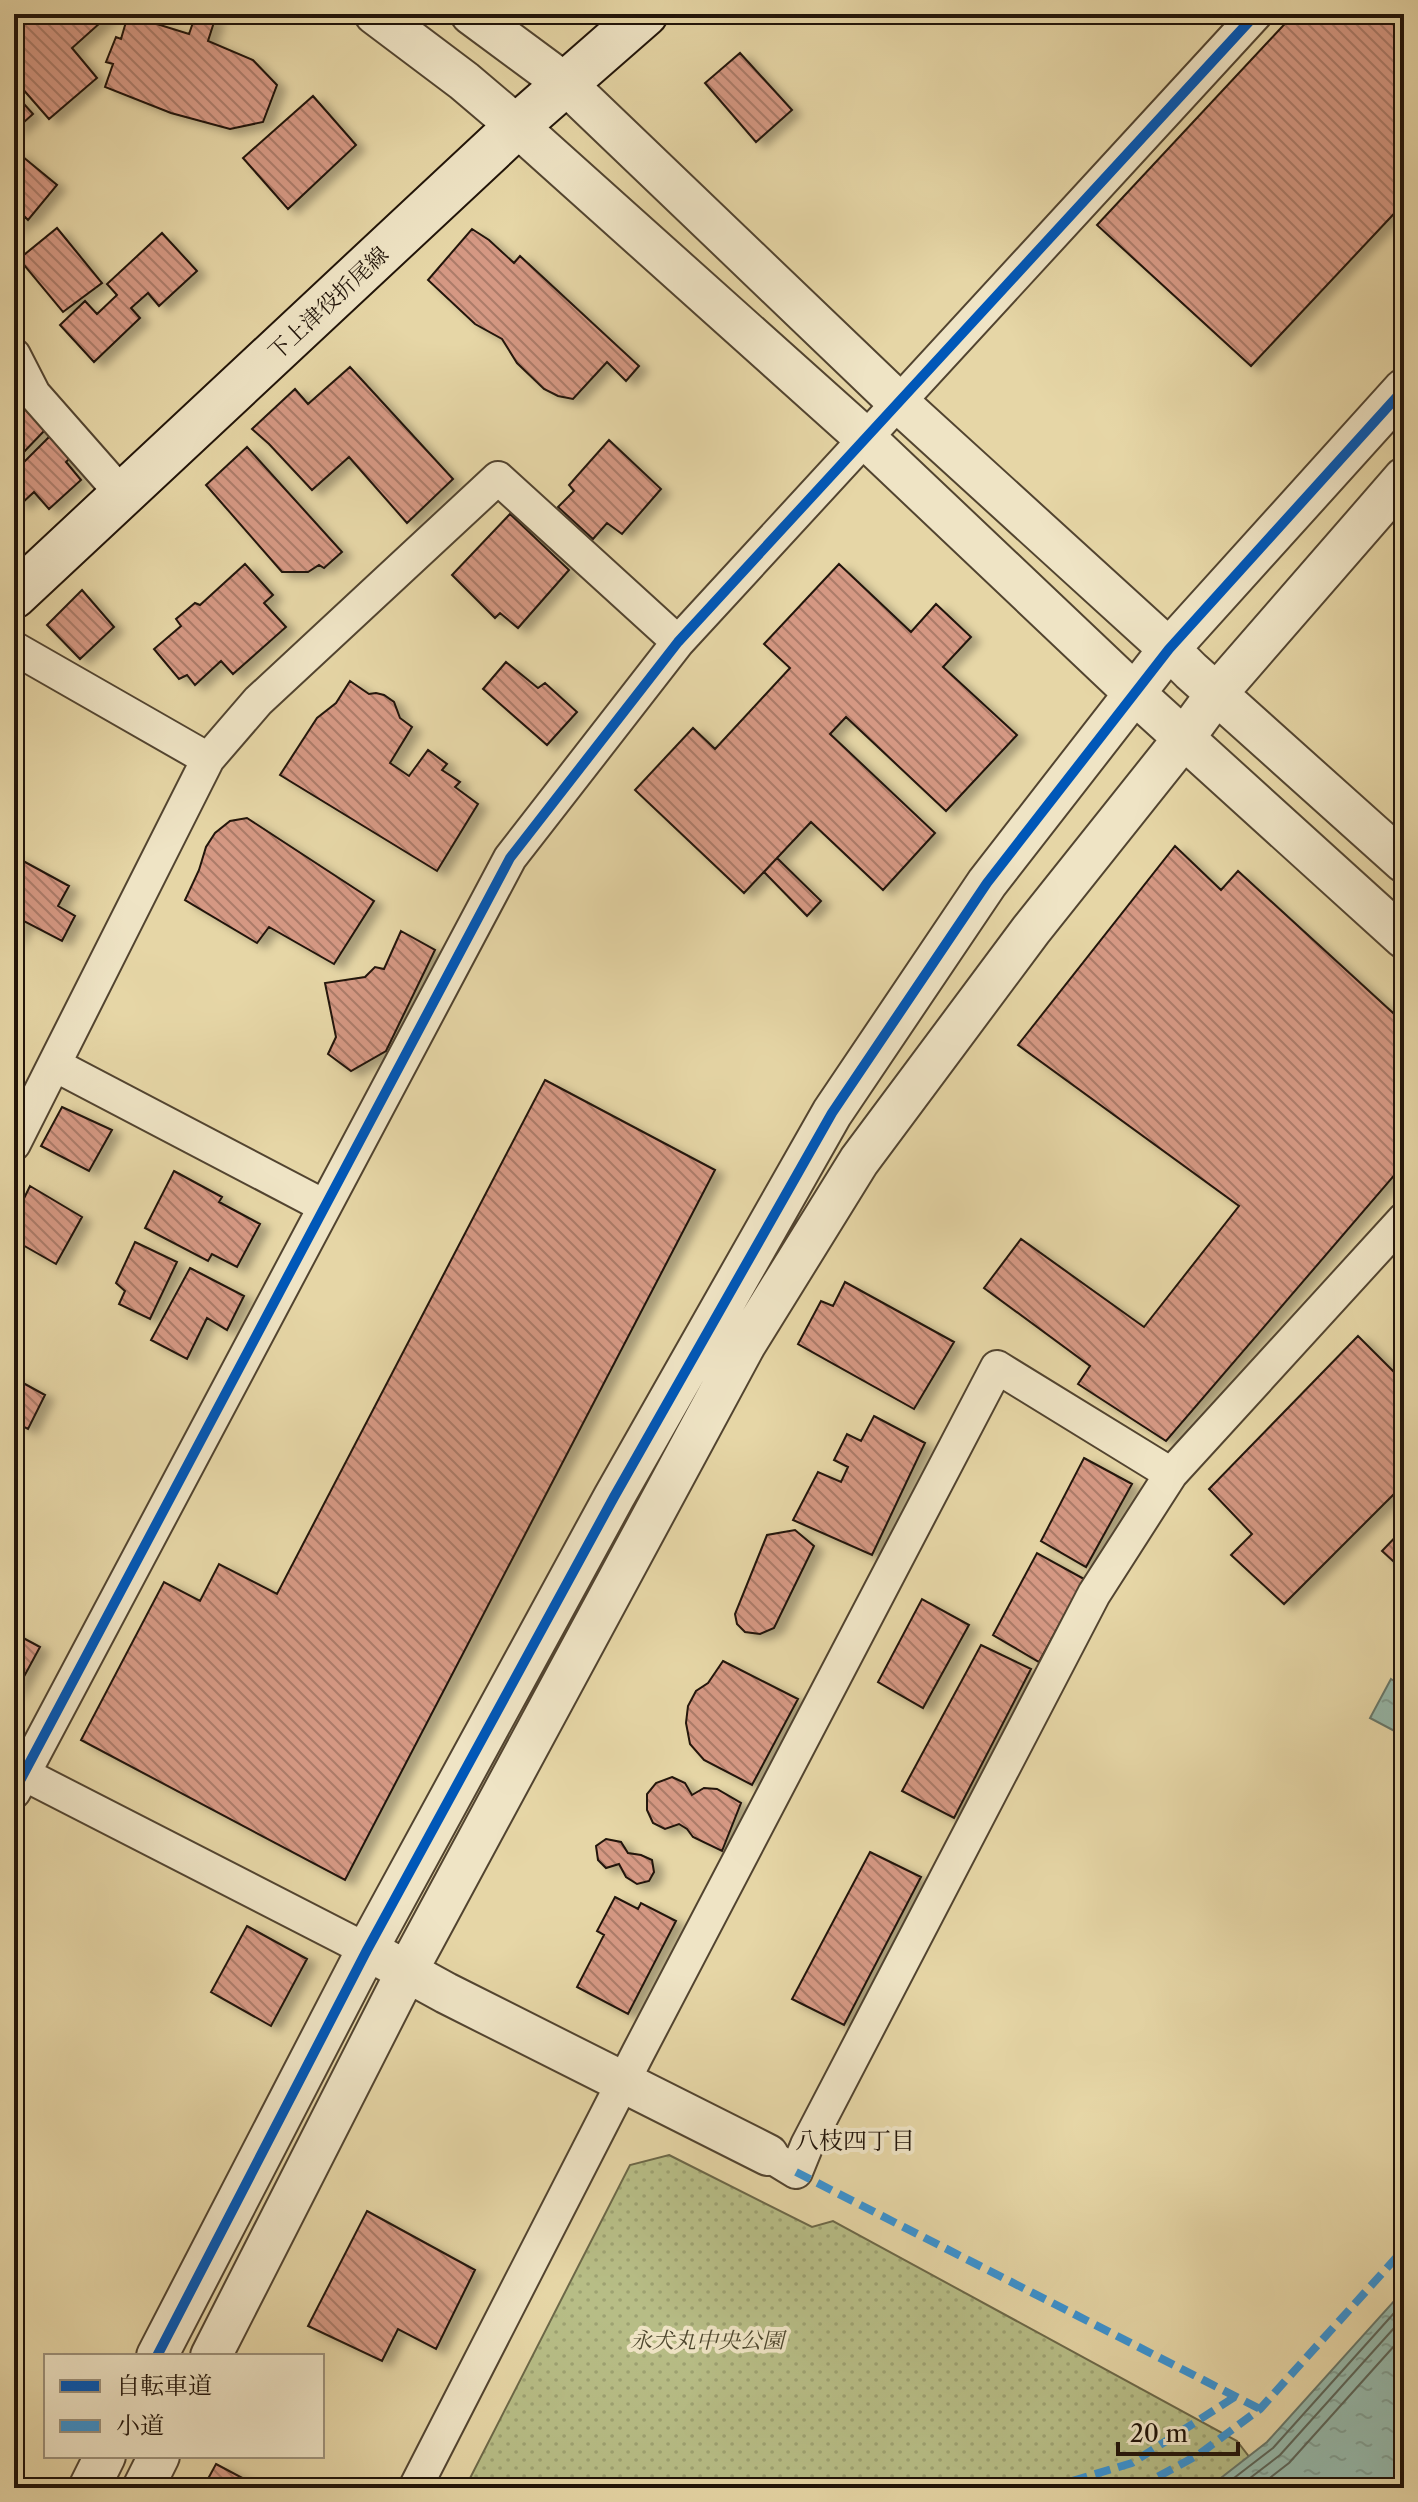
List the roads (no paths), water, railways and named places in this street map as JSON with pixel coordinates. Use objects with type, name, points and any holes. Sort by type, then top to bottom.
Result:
[{"type":"main road","name":"下上津役折尾線","points":[[14,596],[517,126],[645,14]]},
{"type":"street","points":[[375,14],[464,81],[517,126],[865,438],[1134,693],[1404,938]]},
{"type":"street","points":[[471,14],[567,85],[899,403],[1404,862]]},
{"type":"street","points":[[1256,14],[678,642],[510,858],[17,1778],[367,1950],[796,2172],[807,2145],[1094,1594],[1171,1474],[1404,1219]]},
{"type":"street","points":[[14,355],[34,394],[122,494]]},
{"type":"street","points":[[158,2354],[367,1950],[614,1497],[832,1113],[987,883],[1134,693],[1169,649],[1404,389]]},
{"type":"street","points":[[14,1144],[208,759],[258,701],[498,478],[678,642]]},
{"type":"street","points":[[212,2354],[407,1971],[745,1345],[859,1161],[1031,930],[1217,693],[1404,478]]},
{"type":"street","points":[[14,648],[208,759]]},
{"type":"street","points":[[55,1065],[324,1206]]},
{"type":"street","points":[[415,2488],[623,2082],[997,1367],[1171,1474]]},
{"type":"street","points":[[89,2488],[104,2458]]},
{"type":"street","points":[[143,2488],[158,2458]]},
{"type":"water","points":[[1391,1679],[1404,1687],[1404,1736],[1370,1718]]},
{"type":"water","points":[[1404,2290],[1404,2488],[1208,2488],[1267,2442]]},
{"type":"district","name":"八枝四丁目","points":[[855,2141]]},
{"type":"park label","name":"永犬丸中央公園","points":[[707,2340]]}]
